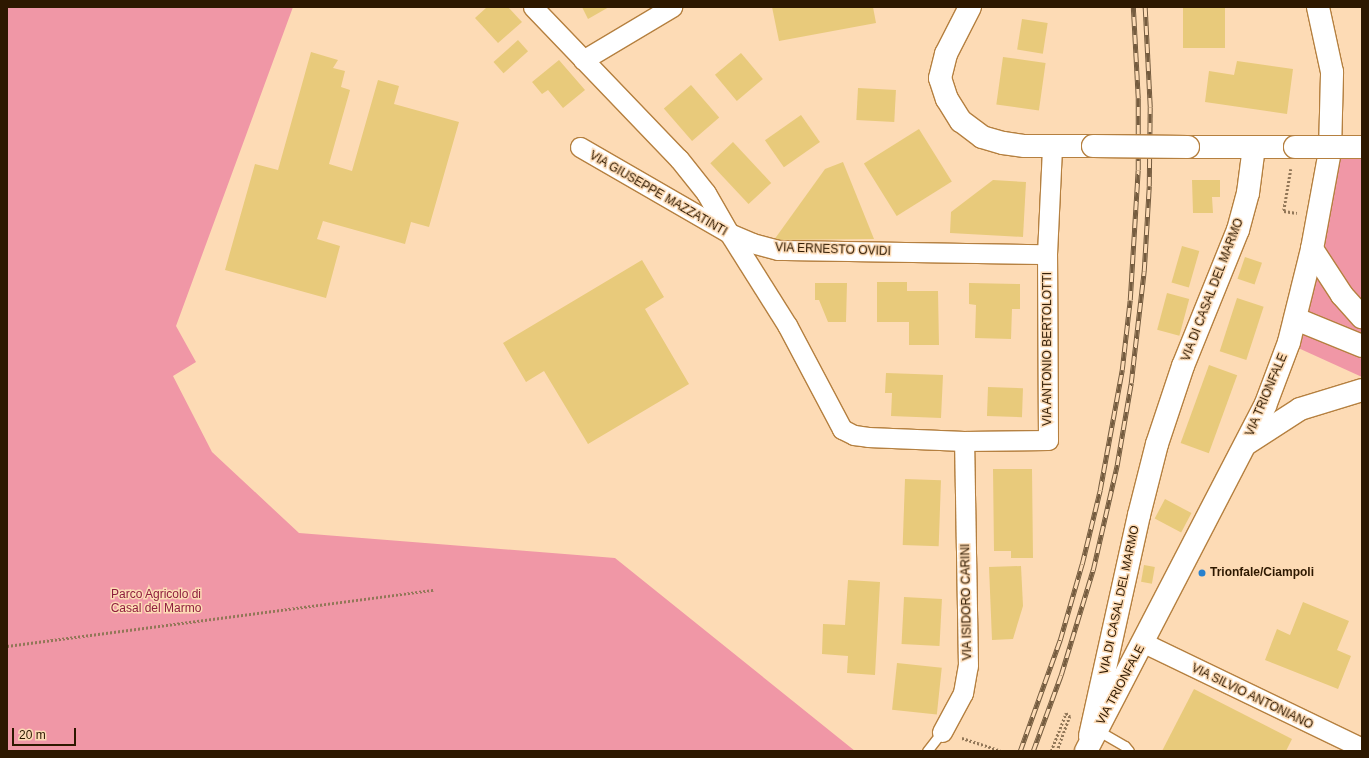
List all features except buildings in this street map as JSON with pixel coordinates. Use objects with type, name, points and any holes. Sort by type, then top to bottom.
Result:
[{"type":"main road","points":[[970,7],[941,69],[941,85],[950,107],[961,121],[982,137],[1003,143],[1052,147],[1362,147]]},
{"type":"main road","name":"VIA TRIONFALE","points":[[1086,751],[1144,643],[1246,444],[1280,368],[1296,319],[1312,249],[1330,151],[1333,108],[1330,58],[1318,7]]},
{"type":"main road","name":"VIA DI CASAL DEL MARMO","points":[[1086,751],[1138,516],[1157,444],[1183,366],[1238,230],[1248,194],[1254,147]]},
{"type":"main road","points":[[1312,249],[1342,295],[1362,317]]},
{"type":"main road","points":[[1296,319],[1362,346]]},
{"type":"main road","points":[[1246,444],[1300,409],[1362,390]]},
{"type":"street","points":[[533,7],[692,175],[706,193],[729,233]]},
{"type":"street","points":[[583,60],[672,7]]},
{"type":"street","name":"VIA GIUSEPPE MAZZATINTI","points":[[580,147],[729,233],[786,324],[842,429]]},
{"type":"street","name":"VIA ANTONIO BERTOLOTTI","points":[[842,429],[854,435],[868,437],[964,441],[1048,440],[1047,254],[1052,147]]},
{"type":"street","name":"VIA ERNESTO OVIDI","points":[[729,233],[752,243],[778,250],[1047,254]]},
{"type":"street","name":"VIA ISIDORO CARINI","points":[[942,732],[963,693],[968,666],[964,441]]},
{"type":"street","name":"VIA SILVIO ANTONIANO","points":[[1144,643],[1362,748]]},
{"type":"lane","points":[[1097,730],[1125,746],[1129,751]]},
{"type":"lane","name":"VIA ISIDORO CARINI","points":[[927,751],[942,732]]},
{"type":"path","points":[[1284,210],[1295,147]]},
{"type":"path","points":[[7,646],[433,590]]},
{"type":"path","points":[[1051,751],[1066,713],[1070,716],[1057,751]]},
{"type":"path","points":[[942,732],[1000,750]]},
{"type":"green space","name":"Parco Agricolo di Casal del Marmo","points":[[7,7],[293,7],[176,326],[196,362],[173,376],[212,452],[299,533],[615,558],[855,751],[7,751]]},
{"type":"green space","points":[[1362,136],[1362,377],[1296,347],[1330,137]]},
{"type":"railway","points":[[1020,751],[1060,640],[1082,564],[1100,490],[1122,370],[1130,300],[1138,170],[1138,98],[1133,7]]},
{"type":"railway","points":[[1033,751],[1061,675],[1093,570],[1117,465],[1131,383],[1144,271],[1149,186],[1150,107],[1145,7]]},
{"type":"place","name":"Trionfale/Ciampoli","points":[[1202,573]]}]
